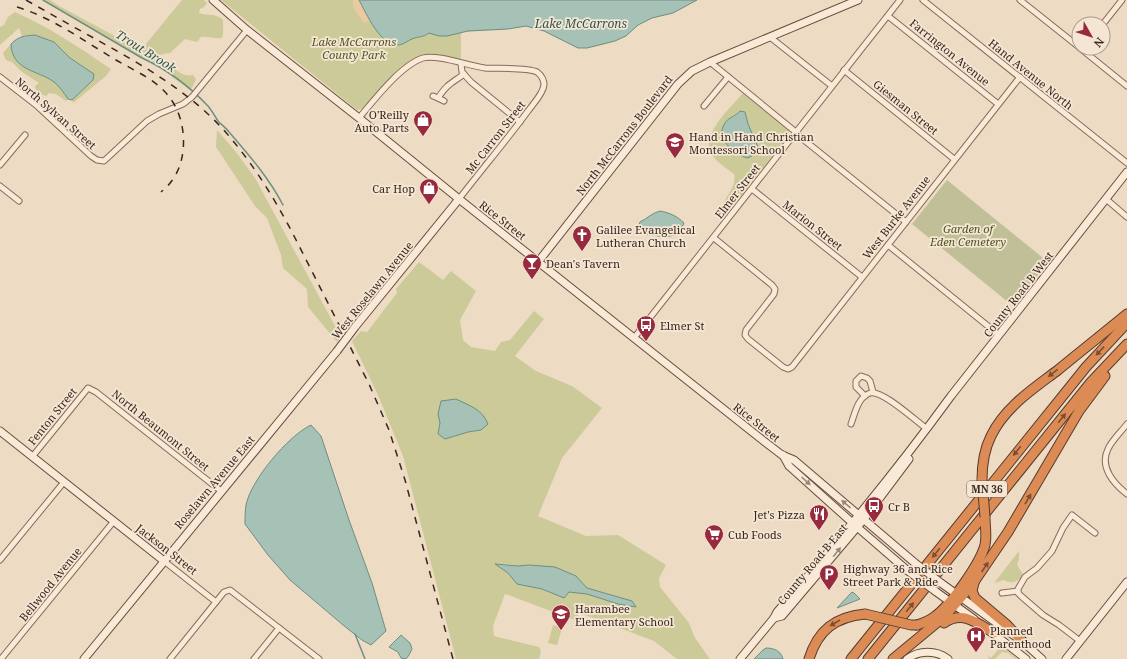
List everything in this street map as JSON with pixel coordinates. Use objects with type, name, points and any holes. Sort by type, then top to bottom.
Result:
[{"type":"highway","points":[[959,596],[982,553],[986,538],[982,480],[983,462],[987,444],[997,426],[1008,411],[1024,396],[1127,314]]},
{"type":"highway","name":"MN 36","points":[[851,659],[1086,367],[1127,323]]},
{"type":"highway","name":"MN 36","points":[[868,659],[1091,382],[1127,344]]},
{"type":"highway","points":[[919,639],[974,582],[1008,532],[1083,405],[1100,381],[1127,349]]},
{"type":"highway","points":[[974,582],[972,591],[975,598],[1007,625],[1023,642]]},
{"type":"highway","points":[[809,659],[816,641],[829,626],[846,617],[865,614],[911,625],[917,625],[928,621],[952,604]]},
{"type":"highway","points":[[893,659],[919,639],[954,617],[963,617],[994,633]]},
{"type":"street","name":"Rice Street","points":[[213,0],[247,30],[538,262],[782,455],[794,460],[915,563],[1023,642],[1042,659]]},
{"type":"street","name":"North McCarrons Boulevard","points":[[538,262],[678,84],[692,71],[858,0]]},
{"type":"street","name":"Elmer Street","points":[[634,338],[797,133],[844,70],[900,0]]},
{"type":"street","name":"Hand Avenue North","points":[[923,0],[1127,163]]},
{"type":"street","points":[[1020,0],[1071,40]]},
{"type":"street","points":[[1109,16],[1122,0]]},
{"type":"street","name":"Farrington Avenue","points":[[888,16],[998,104]]},
{"type":"street","name":"North Sylvan Street","points":[[0,77],[36,105],[91,156],[104,161],[108,159],[147,121],[159,114],[183,104],[192,97],[247,30]]},
{"type":"street","points":[[770,37],[832,86]]},
{"type":"street","points":[[1091,56],[1127,86]]},
{"type":"street","points":[[359,118],[394,78],[406,68],[423,58],[433,58],[461,64],[462,72],[471,82],[520,122]]},
{"type":"street","points":[[710,62],[906,222]]},
{"type":"street","name":"Mc Carron Street","points":[[459,199],[520,122],[540,94],[544,85],[542,77],[536,72],[529,70],[485,68],[461,64]]},
{"type":"street","name":"Giesman Street","points":[[844,70],[954,159]]},
{"type":"street","points":[[444,101],[436,97],[450,82],[456,80],[464,74]]},
{"type":"street","points":[[704,106],[728,77]]},
{"type":"street","name":"West Burke Avenue","points":[[714,238],[775,289],[774,294],[746,330],[745,335],[777,363],[788,369],[792,366],[1020,77]]},
{"type":"street","points":[[0,165],[25,135]]},
{"type":"street","name":"County Road B West","points":[[854,525],[905,464],[927,430],[999,335],[1127,172]]},
{"type":"street","points":[[0,186],[19,201]]},
{"type":"street","name":"Marion Street","points":[[752,189],[862,277]]},
{"type":"street","name":"West Roselawn Avenue","points":[[302,394],[459,199]]},
{"type":"street","points":[[1106,199],[1127,217]]},
{"type":"street","points":[[888,245],[999,335]]},
{"type":"street","points":[[865,396],[856,387],[856,381],[861,376],[870,381],[873,392]]},
{"type":"street","name":"Fenton Street","points":[[32,457],[88,388]]},
{"type":"street","name":"North Beaumont Street","points":[[88,388],[96,392],[221,490]]},
{"type":"street","points":[[851,424],[856,408],[865,396],[873,392],[885,396],[927,430]]},
{"type":"street","name":"Roselawn Avenue East","points":[[84,659],[221,490],[302,394]]},
{"type":"street","points":[[1127,424],[1108,448],[1105,456],[1105,464],[1110,478],[1127,494]]},
{"type":"street","name":"Jackson Street","points":[[0,431],[216,602]]},
{"type":"street","name":"Rice Street","points":[[782,455],[789,466],[854,525],[908,571],[994,633],[1026,659]]},
{"type":"street","points":[[0,560],[64,482]]},
{"type":"street","points":[[1018,591],[1025,577],[1037,568],[1052,551],[1063,528],[1072,515],[1095,533]]},
{"type":"street","name":"Bellwood Avenue","points":[[1,659],[114,521]]},
{"type":"street","name":"County Road B East","points":[[740,659],[820,562],[854,525]]},
{"type":"street","points":[[1066,659],[1127,582]]},
{"type":"street","points":[[170,659],[216,602],[226,591],[232,590],[319,659]]},
{"type":"street","points":[[1002,593],[1018,591]]},
{"type":"street","points":[[1018,591],[1021,596],[1043,615],[1080,641]]},
{"type":"street","points":[[254,659],[279,628]]},
{"type":"street","points":[[906,659],[912,655],[928,652],[941,655],[948,659]]},
{"type":"green space","points":[[43,0],[50,0],[141,50],[182,0],[204,0],[207,3],[200,9],[199,13],[218,16],[221,18],[223,20],[223,36],[222,38],[201,37],[197,42],[185,39],[170,53],[159,55],[160,60],[180,73],[184,75],[193,75],[196,79],[190,90],[155,64],[142,58]]},
{"type":"green space","name":"Lake McCarrons County Park","points":[[221,0],[697,0],[673,13],[652,18],[638,25],[626,36],[615,41],[587,48],[578,48],[544,31],[526,26],[508,29],[461,32],[461,61],[433,54],[411,60],[387,82],[362,109],[357,110]]},
{"type":"green space","points":[[15,12],[52,31],[111,69],[106,76],[73,103],[72,100],[93,80],[89,70],[70,58],[62,49],[35,35],[22,36],[19,28],[0,45],[0,27],[4,25],[8,17]]},
{"type":"green space","points":[[11,44],[16,60],[27,69],[54,82],[68,99],[66,101],[56,94],[49,93],[46,96],[39,93],[35,86],[39,83],[22,72],[12,62],[6,60],[3,53]]},
{"type":"green space","points":[[743,93],[789,129],[789,136],[726,216],[721,220],[721,208],[733,186],[734,174],[721,165],[711,153],[709,146],[710,138],[719,121]],"holes":[[[745,112],[752,133],[747,158],[738,154],[727,145],[721,132],[736,114]]]},
{"type":"green space","points":[[217,130],[236,152],[255,178],[341,337],[337,342],[308,307],[307,289],[283,268],[281,255],[267,218],[255,206],[216,147]]},
{"type":"green space","name":"Garden of Eden Cemetery","points":[[947,180],[1048,262],[1013,306],[912,224]]},
{"type":"green space","points":[[419,262],[443,280],[451,271],[476,291],[460,320],[463,340],[471,347],[495,351],[501,342],[510,340],[534,311],[544,319],[515,356],[536,371],[572,386],[602,408],[562,458],[538,516],[586,536],[618,535],[666,565],[659,578],[660,587],[689,623],[695,638],[710,659],[677,659],[654,641],[580,613],[575,620],[505,594],[493,626],[494,636],[539,647],[541,651],[539,659],[456,659],[403,456],[378,395],[352,341],[361,331],[367,332],[397,293],[396,289]],"holes":[[[440,423],[481,430],[468,432],[445,439],[438,434]],[[504,564],[518,566],[529,565],[576,576],[587,588],[619,597],[635,607],[618,604],[587,594],[569,592],[564,598],[542,589],[517,584],[508,573],[496,565]]]},
{"type":"green space","points":[[1019,551],[1017,565],[1024,576],[1015,582],[1004,580],[994,583]]},
{"type":"green space","points":[[553,625],[562,628],[557,645],[548,643]]},
{"type":"green space","points":[[1001,646],[1017,659],[1008,653],[1002,652],[995,659],[988,659],[989,658],[987,655],[991,658]]},
{"type":"sand","points":[[353,0],[359,0],[370,20],[364,23],[355,9]]},
{"type":"water","name":"Lake McCarrons","points":[[359,0],[697,0],[673,13],[652,18],[638,25],[626,36],[615,41],[587,48],[578,48],[544,31],[526,26],[508,29],[468,31],[447,36],[439,36],[429,33],[402,44],[392,44],[380,35]]},
{"type":"water","points":[[35,35],[54,42],[70,58],[94,74],[93,80],[72,100],[68,99],[54,82],[21,65],[12,53],[11,44],[17,39]]},
{"type":"water","points":[[740,111],[745,112],[748,124],[758,147],[752,156],[747,158],[731,149],[727,145],[722,135],[722,129],[728,119]]},
{"type":"water","points":[[660,211],[679,218],[684,223],[680,234],[665,237],[640,233],[637,230],[640,222]]},
{"type":"water","points":[[456,399],[479,411],[488,424],[481,430],[468,432],[445,439],[438,434],[440,423],[438,414],[441,401]]},
{"type":"water","points":[[311,425],[321,436],[372,583],[386,631],[371,645],[343,625],[290,580],[268,555],[245,524],[245,512],[249,495],[263,472],[292,439]]},
{"type":"water","points":[[495,564],[555,567],[576,576],[587,588],[632,601],[636,607],[618,604],[587,594],[569,592],[564,598],[542,589],[517,584],[508,573]]},
{"type":"water","points":[[852,592],[860,599],[837,608]]},
{"type":"water","points":[[401,635],[410,643],[412,649],[406,659],[401,658],[398,652],[389,647]]},
{"type":"water","points":[[766,648],[777,650],[783,659],[754,659]]},
{"type":"waterway","name":"Trout Brook","points":[[43,0],[160,67],[193,92],[208,106],[218,121],[244,149],[271,185],[283,205]]},
{"type":"waterway","points":[[355,634],[365,659]]},
{"type":"railway","points":[[26,0],[108,46],[182,92],[221,127],[232,139],[260,177],[292,232],[369,384],[389,430],[405,480],[453,659]]},
{"type":"railway","points":[[17,7],[43,17],[56,24],[145,76],[159,86],[170,98],[175,106],[182,126],[183,147],[182,157],[175,176],[161,192]]},
{"type":"place","name":"O'Reilly Auto Parts","points":[[423,137]]},
{"type":"place","name":"Hand in Hand Christian Montessori School","points":[[675,159]]},
{"type":"place","name":"Car Hop","points":[[429,205]]},
{"type":"place","name":"Galilee Evangelical Lutheran Church","points":[[582,252]]},
{"type":"place","name":"Dean's Tavern","points":[[532,280]]},
{"type":"place","name":"Elmer St","points":[[646,342]]},
{"type":"place","name":"Cr B","points":[[874,523]]},
{"type":"place","name":"Jet's Pizza","points":[[819,531]]},
{"type":"place","name":"Cub Foods","points":[[714,551]]},
{"type":"place","name":"Highway 36 and Rice Street Park & Ride","points":[[829,591]]},
{"type":"place","name":"Harambee Elementary School","points":[[561,631]]},
{"type":"place","name":"Planned Parenthood","points":[[976,653]]}]
